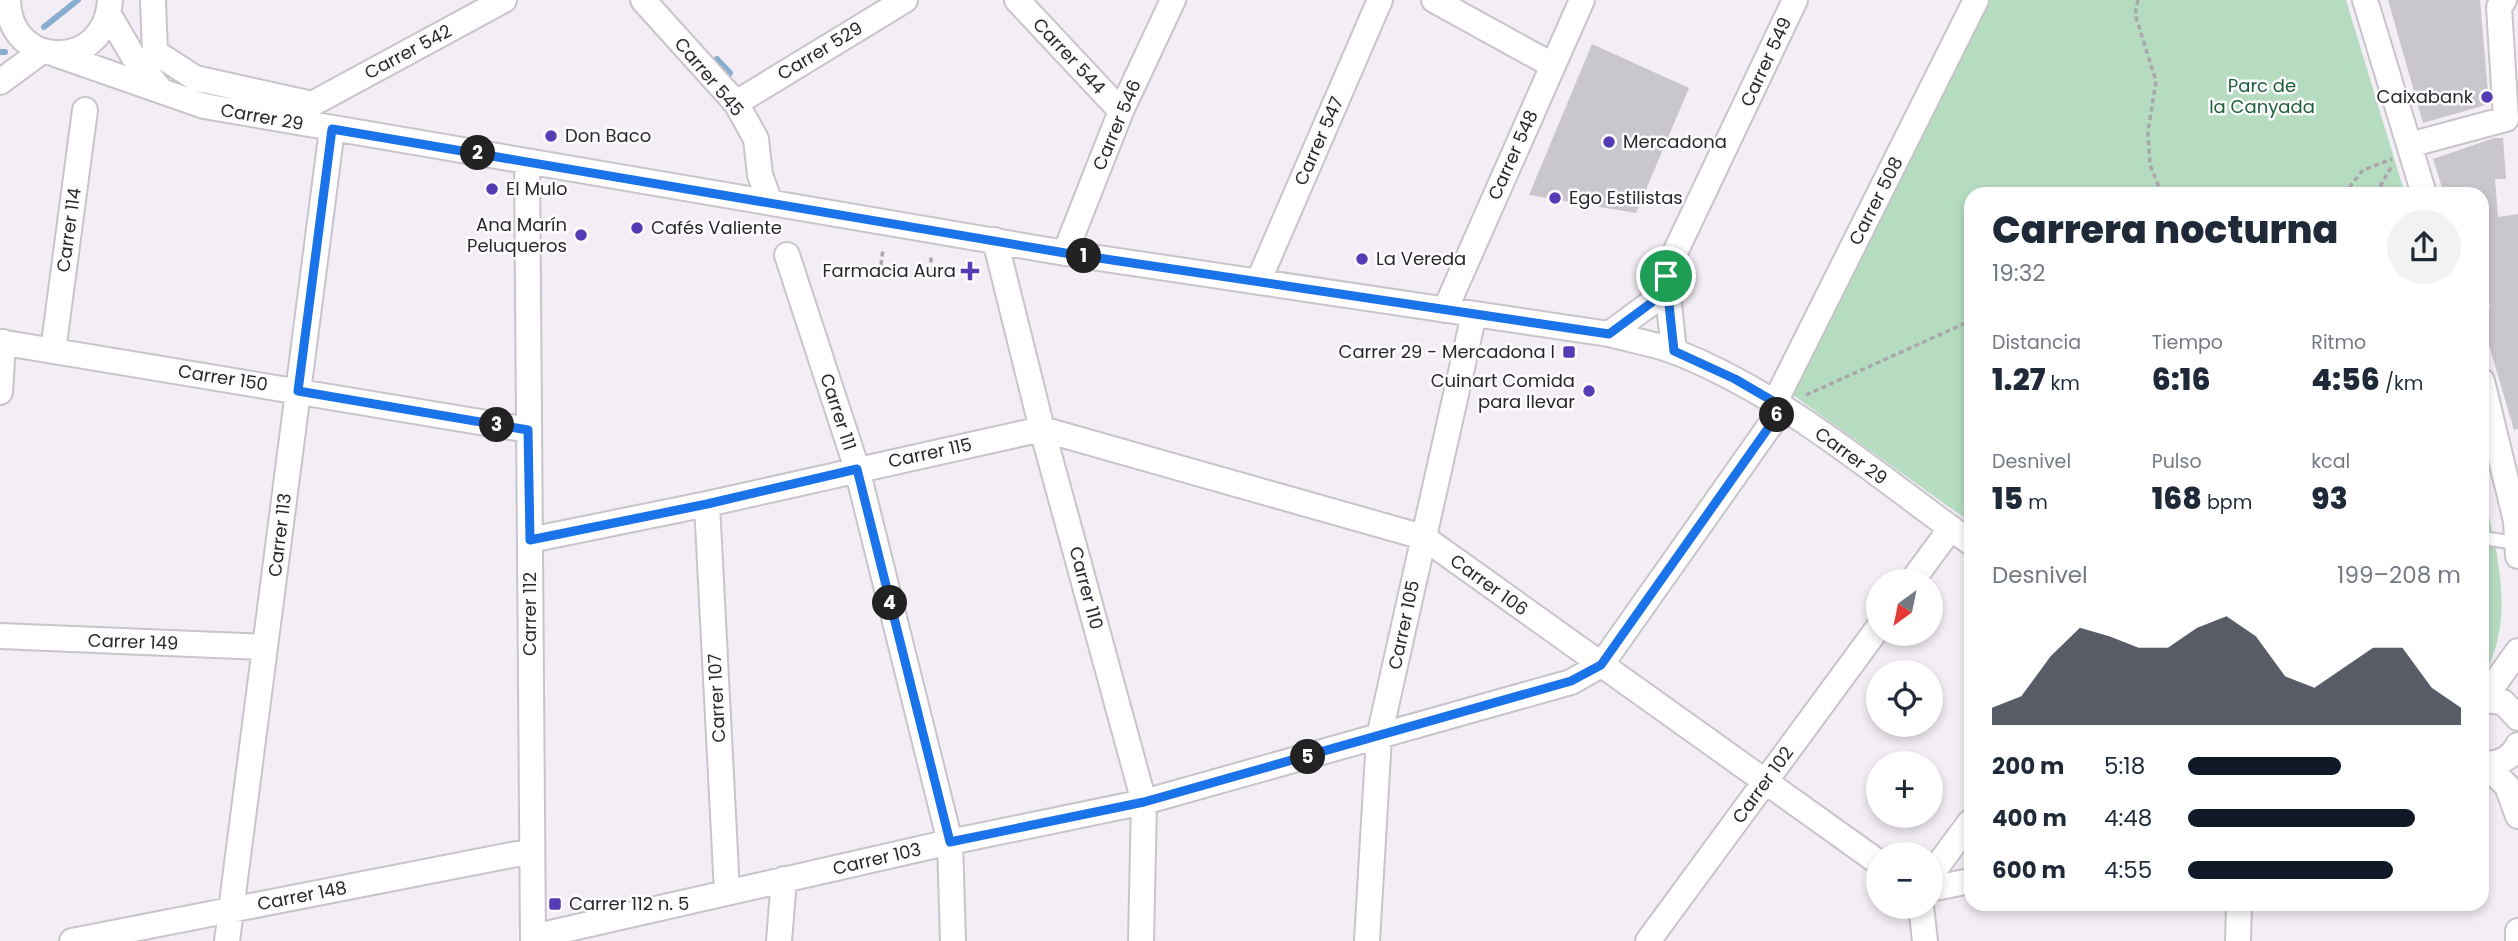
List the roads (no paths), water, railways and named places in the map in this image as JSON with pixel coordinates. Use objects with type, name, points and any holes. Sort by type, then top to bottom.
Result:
[{"type":"street","name":"Carrer 29","points":[[153,0],[155,52],[185,72],[195,78],[312,104]]},
{"type":"street","name":"Carrer 542","points":[[312,104],[504,0]]},
{"type":"street","name":"Carrer 545","points":[[643,0],[736,103],[756,139],[760,175],[771,202]]},
{"type":"street","name":"Carrer 529","points":[[736,103],[905,0]]},
{"type":"street","name":"Carrer 544","points":[[1017,0],[1121,111]]},
{"type":"street","name":"Carrer 546","points":[[1065,253],[1121,111],[1173,0]]},
{"type":"street","name":"Carrer 547","points":[[1258,282],[1380,0]]},
{"type":"street","points":[[1434,0],[1552,65]]},
{"type":"street","name":"Carrer 548","points":[[1445,310],[1582,0]]},
{"type":"street","name":"Carrer 549","points":[[1609,334],[1651,303],[1795,0]]},
{"type":"street","name":"Carrer 508","points":[[1779,405],[1976,0]]},
{"type":"street","points":[[2365,0],[2405,155],[2421,187]]},
{"type":"street","points":[[2405,155],[2506,119],[2499,7],[2504,0]]},
{"type":"street","name":"Carrer 29","points":[[109,8],[132,56],[161,90]]},
{"type":"street","points":[[5,11],[26,42],[49,53],[73,52],[89,44],[102,32],[109,8]]},
{"type":"street","name":"Carrer 29","points":[[49,53],[204,106],[1065,253],[1609,334],[1674,351],[1735,379],[1779,405],[1961,535]]},
{"type":"street","points":[[0,82],[49,53]]},
{"type":"street","name":"Carrer 114","points":[[53,351],[85,110]]},
{"type":"street","name":"Carrer 113","points":[[227,941],[332,129]]},
{"type":"street","name":"Carrer 112","points":[[527,162],[533,939]]},
{"type":"street","name":"Carrer 110","points":[[995,240],[1042,429],[1144,802],[1141,941]]},
{"type":"street","name":"Carrer 111","points":[[787,254],[857,469],[950,842],[953,941]]},
{"type":"street","points":[[1666,276],[1674,351]]},
{"type":"street","name":"Carrer 105","points":[[1367,941],[1379,737],[1474,314]]},
{"type":"street","points":[[0,392],[1,342]]},
{"type":"street","name":"Carrer 150","points":[[1,342],[528,430]]},
{"type":"street","name":"Carrer 103","points":[[533,939],[784,879],[1144,802],[1571,681],[1601,665],[1779,405]]},
{"type":"street","name":"Carrer 115","points":[[530,540],[707,504],[1042,429]]},
{"type":"street","name":"Carrer 106","points":[[1042,429],[1423,537],[1866,853]]},
{"type":"street","points":[[2491,453],[2516,521],[2518,556]]},
{"type":"street","name":"Carrer 107","points":[[707,504],[727,892]]},
{"type":"street","points":[[1925,569],[1961,535]]},
{"type":"street","name":"Carrer 149","points":[[0,636],[265,647]]},
{"type":"street","name":"Carrer 102","points":[[1648,941],[1866,644]]},
{"type":"street","points":[[2489,691],[2518,652]]},
{"type":"street","points":[[2489,701],[2502,702],[2518,718]]},
{"type":"street","points":[[2489,762],[2506,759],[2518,745]]},
{"type":"street","points":[[2489,769],[2507,786],[2518,816]]},
{"type":"street","points":[[1943,858],[1964,830]]},
{"type":"street","name":"Carrer 148","points":[[72,941],[532,851]]},
{"type":"street","points":[[779,941],[784,879]]},
{"type":"street","points":[[1943,886],[1964,882]]},
{"type":"street","points":[[2238,911],[2238,941]]},
{"type":"street","points":[[1922,919],[1925,941]]},
{"type":"street","points":[[2518,931],[2518,941]]},
{"type":"lane","points":[[2489,539],[2517,543]]},
{"type":"waterway","points":[[44,27],[78,0]]},
{"type":"waterway","points":[[0,52],[5,52]]},
{"type":"waterway","points":[[717,59],[730,73]]},
{"type":"place","name":"Caixabank","points":[[2487,97]]},
{"type":"place","name":"Don Baco","points":[[551,136]]},
{"type":"place","name":"Mercadona","points":[[1609,142]]},
{"type":"place","name":"El Mulo","points":[[492,189]]},
{"type":"place","name":"Ego Estilistas","points":[[1555,198]]},
{"type":"place","name":"Cafés Valiente","points":[[637,228]]},
{"type":"place","name":"Ana Marín Peluqueros","points":[[581,235]]},
{"type":"place","name":"La Vereda","points":[[1362,259]]},
{"type":"place","name":"Farmacia Aura","points":[[970,271]]},
{"type":"place","name":"Carrer 29 - Mercadona I","points":[[1569,352]]},
{"type":"place","name":"Cuinart Comida para llevar","points":[[1589,391]]},
{"type":"place","name":"Carrer 112 n. 5","points":[[555,904]]},
{"type":"park label","name":"Parc de la Canyada","points":[[2262,96]]}]
